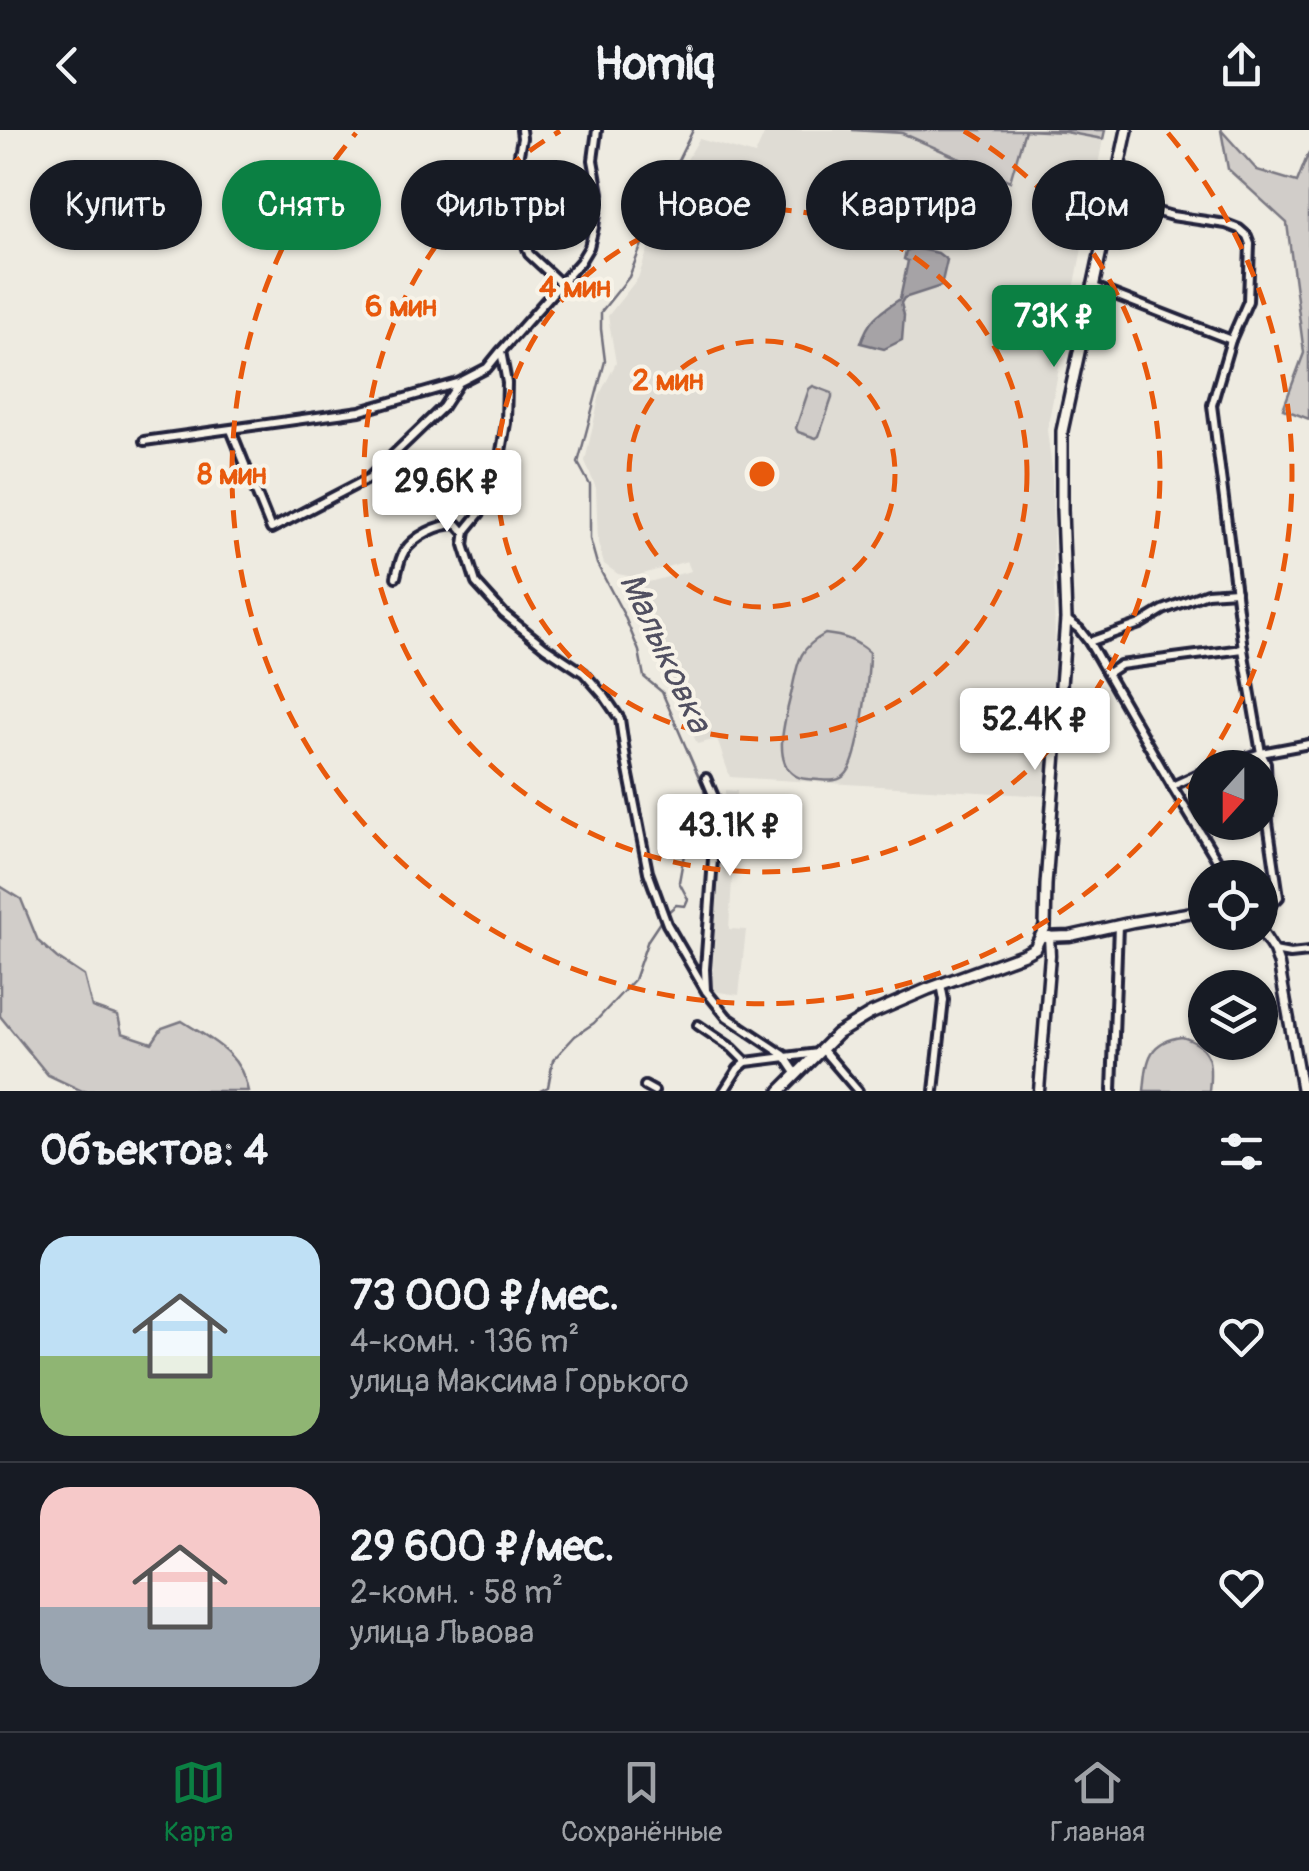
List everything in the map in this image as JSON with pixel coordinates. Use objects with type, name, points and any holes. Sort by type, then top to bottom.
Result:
[{"type":"main road","points":[[1120,160],[1127,130]]},
{"type":"main road","points":[[780,1091],[838,1034],[870,1014],[1024,954],[1046,934],[1046,886],[1066,619],[1062,431],[1100,250]]},
{"type":"street","points":[[521,130],[516,170],[520,193],[518,220],[529,254],[560,283]]},
{"type":"street","points":[[144,441],[360,411],[458,383],[487,368],[589,247],[599,193],[593,160],[597,130]]},
{"type":"street","points":[[1165,214],[1226,224],[1239,229],[1250,244],[1248,301],[1231,340],[1212,405],[1243,649],[1261,750]]},
{"type":"street","points":[[1092,286],[1231,340]]},
{"type":"street","points":[[500,351],[507,382],[506,423],[495,485],[488,504],[466,530],[464,544],[476,584],[504,614],[584,673],[620,719],[648,872],[667,924],[706,991],[728,1017],[784,1056],[796,1073]]},
{"type":"street","points":[[231,430],[271,529],[369,478],[443,407],[458,383]]},
{"type":"street","points":[[396,577],[404,552],[424,534],[457,524],[466,534]]},
{"type":"street","points":[[1090,642],[1207,593],[1236,591]]},
{"type":"street","points":[[1066,619],[1090,642],[1217,860]]},
{"type":"street","points":[[1108,672],[1120,665],[1243,649]]},
{"type":"street","points":[[1277,750],[1309,744]]},
{"type":"street","points":[[706,778],[718,804],[706,991]]},
{"type":"street","points":[[1172,786],[1188,779]]},
{"type":"street","points":[[1038,1091],[1050,955],[1046,934],[1070,936],[1188,913]]},
{"type":"street","points":[[1112,1091],[1118,925]]},
{"type":"street","points":[[1274,951],[1309,952]]},
{"type":"street","points":[[1274,951],[1302,1091]]},
{"type":"street","points":[[934,1091],[944,1000],[941,984]]},
{"type":"street","points":[[698,1025],[746,1062]]},
{"type":"street","points":[[724,1091],[746,1062],[820,1050],[858,1091]]},
{"type":"street","points":[[1295,1060],[1309,1058]]},
{"type":"street","points":[[646,1086],[654,1091]]},
{"type":"shaded area","points":[[766,130],[902,133],[963,160],[806,160],[806,250],[1012,250],[1012,174],[1025,130],[1103,139],[1099,160],[1032,160],[1032,250],[1082,250],[1047,430],[1052,469],[1055,650],[1045,796],[730,777],[717,739],[697,744],[643,617],[631,598],[641,584],[691,571],[687,561],[633,577],[618,574],[604,564],[598,543],[596,488],[585,461],[600,394],[616,363],[608,316],[638,278],[648,250],[786,250],[786,160],[687,160],[699,139],[755,155]]},
{"type":"shaded area","points":[[852,130],[1025,130],[1012,174],[1012,160],[963,160],[902,133]]},
{"type":"shaded area","points":[[1025,130],[1105,130],[1103,139]]},
{"type":"shaded area","points":[[1221,130],[1257,170],[1297,182],[1309,152],[1309,419],[1283,409],[1304,353],[1287,223],[1228,169]]},
{"type":"shaded area","points":[[906,251],[938,253],[947,260],[941,286],[904,298],[902,340],[884,349],[861,343],[876,317],[900,299],[908,261],[904,259]]},
{"type":"shaded area","points":[[813,386],[832,393],[816,438],[796,428]]},
{"type":"shaded area","points":[[825,634],[849,639],[869,652],[856,751],[847,773],[830,781],[796,776],[788,769],[782,749],[798,664],[809,645]]},
{"type":"shaded area","points":[[725,790],[737,791],[734,845],[723,844]]},
{"type":"shaded area","points":[[734,849],[729,929],[746,930],[739,995],[712,991],[719,850]]},
{"type":"shaded area","points":[[0,886],[21,899],[38,941],[84,976],[92,1007],[118,1016],[122,1033],[152,1043],[162,1028],[182,1021],[232,1057],[248,1091],[82,1091],[48,1075],[0,1016]]},
{"type":"shaded area","points":[[1170,1039],[1188,1039],[1188,1060],[1208,1060],[1209,1091],[1144,1091],[1151,1055]]},
{"type":"waterway","name":"Малыковка","points":[[667,913],[676,905],[685,906],[688,899],[679,882],[689,827],[705,803],[704,789],[662,692],[644,677],[639,651],[597,564],[590,539],[590,485],[578,463],[605,361],[601,312],[629,277],[663,191],[693,130]]},
{"type":"waterway","name":"Малыковка","points":[[540,1091],[548,1087],[553,1060],[634,980],[648,940],[662,919]]}]
